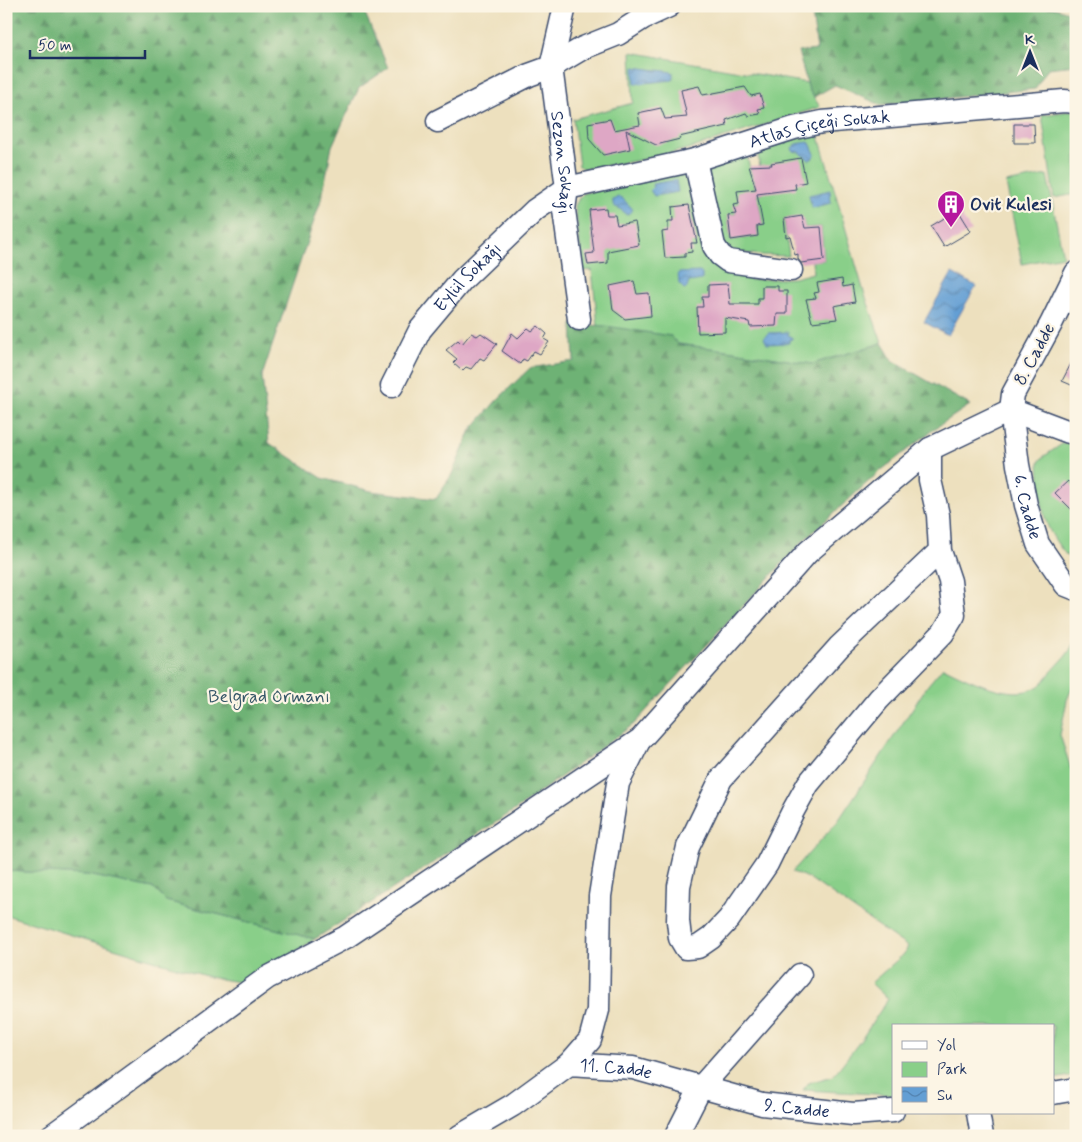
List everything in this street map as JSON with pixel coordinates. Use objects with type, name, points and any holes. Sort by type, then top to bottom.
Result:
[{"type":"street","name":"Sezon Sokağı","points":[[565,6],[551,67],[567,188],[564,210],[579,319]]},
{"type":"street","points":[[438,121],[529,74],[551,67],[583,48],[618,34],[643,18],[669,6]]},
{"type":"street","name":"Atlas Çiçeği Sokak","points":[[567,188],[696,160],[794,128],[822,122],[1064,100],[1076,102]]},
{"type":"street","points":[[696,160],[714,246],[720,255],[728,260],[791,270]]},
{"type":"street","name":"Eylül Sokağı","points":[[392,386],[420,330],[462,280],[535,210],[567,188]]},
{"type":"street","name":"8. Cadde","points":[[1010,410],[1013,394],[1076,273]]},
{"type":"street","points":[[51,1136],[268,978],[346,937],[640,740],[808,552],[930,449],[1010,410],[1069,432],[1076,431]]},
{"type":"street","name":"6. Cadde","points":[[1010,410],[1026,505],[1038,544],[1066,585],[1076,589]]},
{"type":"street","points":[[930,449],[930,480],[938,515],[940,551],[950,581],[954,615],[943,633],[879,699],[808,784],[793,810],[768,864],[729,919],[711,938],[698,947],[686,948],[680,938],[678,921],[679,886],[688,847],[721,779],[839,647],[940,551]]},
{"type":"street","points":[[569,1064],[590,1040],[598,1010],[600,896],[618,783],[640,740]]},
{"type":"street","points":[[676,1136],[702,1087],[800,975]]},
{"type":"street","name":"11. Cadde","points":[[460,1136],[513,1105],[569,1064],[633,1068],[702,1087]]},
{"type":"street","name":"9. Cadde","points":[[702,1087],[762,1104],[853,1114],[892,1111]]},
{"type":"street","points":[[1054,1093],[1076,1089]]},
{"type":"street","points":[[978,1114],[982,1136]]},
{"type":"green space","points":[[1034,5],[1048,6],[1076,15],[1076,65],[1048,68],[1035,89],[881,105],[835,85],[814,97],[809,90],[798,52],[817,50],[811,6],[1015,6],[1021,8]]},
{"type":"green space","name":"Belgrad Ormanı","points":[[6,6],[362,6],[388,68],[359,88],[332,146],[322,197],[262,376],[269,443],[322,478],[371,491],[436,499],[452,474],[471,430],[497,400],[530,368],[574,361],[572,324],[606,326],[671,336],[678,344],[812,364],[882,343],[893,361],[970,405],[934,429],[879,472],[803,541],[634,724],[518,808],[315,939],[166,901],[153,888],[88,875],[6,871]]},
{"type":"green space","points":[[631,52],[807,83],[809,90],[820,107],[692,148],[641,160],[584,169],[579,166],[573,119],[633,103]]},
{"type":"green space","points":[[1076,110],[1076,194],[1054,198],[1042,115]]},
{"type":"green space","points":[[818,133],[863,289],[882,343],[812,364],[678,344],[671,336],[598,326],[592,270],[583,271],[575,206],[584,193],[677,174],[686,174],[693,184],[704,239],[751,270],[750,280],[794,278],[813,273],[812,261],[824,260],[821,227],[805,228],[802,217],[784,219],[789,256],[729,251],[720,242],[707,180],[710,166],[746,154],[756,189],[739,204],[734,205],[736,214],[728,215],[731,240],[758,236],[757,226],[763,225],[757,194],[764,193],[757,149]]},
{"type":"green space","points":[[1047,175],[1063,256],[1022,264],[1006,183]]},
{"type":"green space","points":[[1076,442],[1076,566],[1056,541],[1047,524],[1042,502],[1039,462],[1062,444]]},
{"type":"green space","points":[[1076,636],[1076,678],[1067,700],[1060,735],[1072,772],[1076,778],[1076,1075],[1054,1079],[1054,1024],[892,1024],[892,1095],[803,1090],[808,1083],[833,1076],[861,1040],[888,999],[871,983],[904,954],[908,947],[809,878],[792,872],[838,821],[928,685],[943,667],[990,687],[1015,692],[1027,691],[1043,682],[1072,646]]},
{"type":"green space","points":[[6,871],[88,875],[153,888],[166,901],[315,939],[242,987],[238,982],[209,977],[6,915]]},
{"type":"water","points":[[634,67],[673,72],[673,80],[635,84]]},
{"type":"water","points":[[808,142],[815,154],[809,160],[799,152],[793,151],[792,148],[796,144]]},
{"type":"water","points":[[676,180],[678,192],[654,196],[650,190],[653,187],[652,184]]},
{"type":"water","points":[[830,190],[831,203],[812,208],[809,195]]},
{"type":"water","points":[[618,197],[622,198],[632,208],[631,212],[626,215],[621,209],[614,206],[613,200]]},
{"type":"water","points":[[700,272],[702,280],[689,282],[687,288],[684,289],[679,284],[678,273]]},
{"type":"water","points":[[952,273],[976,286],[948,335],[924,322]]},
{"type":"water","points":[[788,332],[788,335],[792,337],[789,343],[767,344],[764,338],[768,333]]},
{"type":"building","points":[[699,86],[703,95],[745,87],[751,96],[760,94],[764,108],[758,109],[760,114],[748,116],[746,113],[726,120],[727,126],[679,137],[680,139],[656,145],[626,130],[630,149],[603,155],[589,139],[588,123],[610,119],[614,130],[640,125],[638,113],[661,108],[665,119],[687,117],[681,90]]},
{"type":"building","points":[[1014,124],[1034,124],[1035,143],[1014,143]]},
{"type":"building","points":[[801,158],[806,182],[795,184],[796,189],[757,194],[763,225],[757,226],[758,236],[731,240],[728,215],[736,214],[733,205],[739,204],[737,191],[756,189],[749,166],[772,165],[771,163]]},
{"type":"building","points":[[689,205],[697,243],[691,243],[692,252],[685,253],[685,257],[665,258],[662,232],[668,231],[668,221],[673,221],[672,207]]},
{"type":"building","points":[[606,208],[607,215],[615,215],[617,225],[635,222],[639,245],[608,251],[608,263],[588,265],[586,254],[594,253],[589,210]]},
{"type":"building","name":"Ovit Kulesi","points":[[958,210],[971,231],[944,247],[931,226]]},
{"type":"building","points":[[802,216],[805,228],[821,227],[824,260],[801,263],[798,259],[798,254],[795,255],[790,236],[786,237],[784,219]]},
{"type":"building","points":[[842,279],[843,287],[852,285],[855,302],[834,306],[837,319],[812,322],[806,299],[816,298],[814,293],[819,292],[817,283]]},
{"type":"building","points":[[634,281],[637,294],[649,293],[651,316],[625,319],[613,310],[610,286]]},
{"type":"building","points":[[728,284],[730,304],[758,304],[758,298],[762,298],[762,286],[778,286],[778,291],[787,291],[787,314],[777,314],[776,326],[750,327],[749,322],[725,318],[725,332],[698,333],[697,307],[703,307],[702,297],[708,297],[708,285]]},
{"type":"building","points":[[538,326],[547,334],[544,339],[549,342],[540,354],[534,351],[527,361],[523,359],[520,364],[502,351],[512,333],[518,338],[528,328],[532,331]]},
{"type":"building","points":[[471,333],[477,336],[481,333],[497,344],[484,360],[480,358],[471,369],[466,367],[462,371],[453,363],[457,359],[446,350],[458,340],[462,344]]},
{"type":"building","points":[[1076,354],[1076,387],[1062,381]]},
{"type":"building","points":[[1068,481],[1076,489],[1076,514],[1055,493]]},
{"type":"place","name":"Ovit Kulesi","points":[[951,228]]}]
